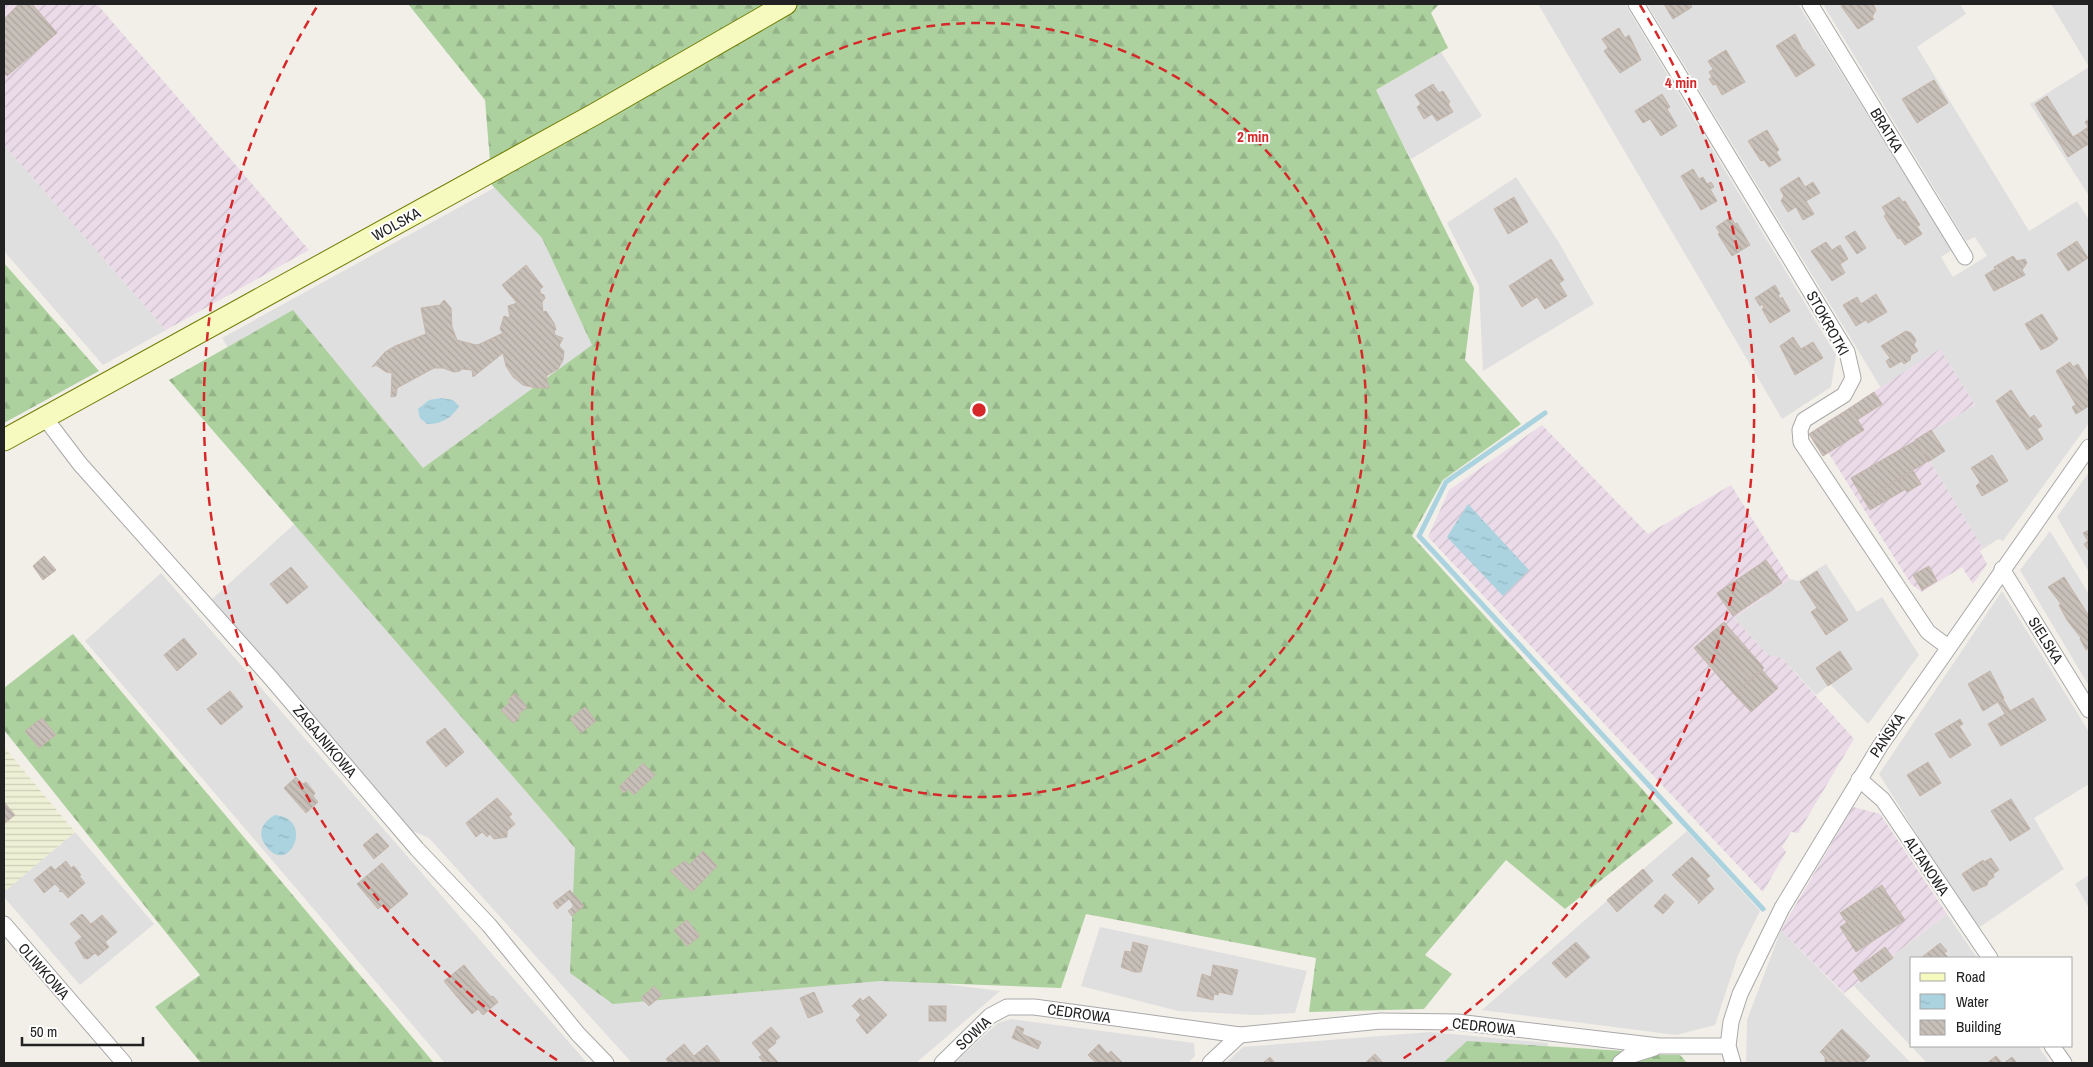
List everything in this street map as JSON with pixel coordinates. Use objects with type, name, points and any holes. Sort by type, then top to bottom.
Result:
[{"type":"street","name":"WOLSKA","points":[[4,440],[595,114],[786,4]]},
{"type":"street","name":"STOKROTKI","points":[[1636,4],[1848,352],[1853,378],[1844,395],[1804,420],[1800,430],[1801,442],[1928,632],[1948,647]]},
{"type":"street","name":"BRATKA","points":[[1810,4],[1965,257]]},
{"type":"street","name":"ZAGAJNIKOWA","points":[[45,418],[80,464],[270,676],[417,849],[490,925],[578,1034],[606,1063]]},
{"type":"street","name":"PAŃSKA","points":[[1728,1046],[1731,1022],[1740,994],[1759,952],[1782,908],[1859,779],[2002,569],[2089,447]]},
{"type":"street","name":"SIELSKA","points":[[2002,569],[2089,710]]},
{"type":"street","name":"ALTANOWA","points":[[1859,779],[1883,800],[1989,957]]},
{"type":"street","name":"OLIWKOWA","points":[[4,924],[124,1063]]},
{"type":"street","name":"CEDROWA","points":[[1006,1007],[1034,1007],[1240,1035],[1382,1021],[1457,1022],[1659,1046],[1728,1046]]},
{"type":"street","name":"SOWIA","points":[[942,1063],[990,1016],[1006,1007]]},
{"type":"street","points":[[1210,1063],[1240,1035]]},
{"type":"street","points":[[1620,1063],[1629,1056],[1659,1046]]},
{"type":"street","points":[[1728,1046],[1733,1063]]},
{"type":"street","points":[[2053,1047],[2064,1063]]},
{"type":"shaded area","points":[[4,4],[97,4],[309,250],[166,330],[4,145]]},
{"type":"shaded area","points":[[1538,4],[1625,4],[1836,355],[1831,387],[1782,419]]},
{"type":"shaded area","points":[[1647,4],[1798,4],[1952,250],[1941,257],[1953,277],[1987,256],[1975,237],[1966,241],[1823,4],[1960,4],[1966,14],[1917,47],[2029,231],[2077,201],[2089,220],[2089,423],[2003,541],[1998,539],[1983,549],[1917,440],[1975,405],[1940,350],[1881,388]]},
{"type":"shaded area","points":[[2051,4],[2089,4],[2089,67]]},
{"type":"shaded area","points":[[1441,52],[1482,116],[1411,159],[1375,91]]},
{"type":"shaded area","points":[[2089,67],[2089,196],[2030,104]]},
{"type":"shaded area","points":[[590,135],[868,974],[1000,991],[916,1063],[632,1063],[429,838],[410,830],[211,600],[323,498],[222,338]]},
{"type":"shaded area","points":[[4,145],[166,330],[103,365],[4,251]]},
{"type":"shaded area","points":[[1516,177],[1558,241],[1594,304],[1483,371],[1479,286],[1447,223]]},
{"type":"shaded area","points":[[1940,349],[1975,405],[1917,440],[1983,549],[1980,551],[1987,564],[1973,584],[1962,567],[1922,592],[1911,584],[1814,430]]},
{"type":"shaded area","points":[[1542,425],[1648,534],[1731,485],[1790,579],[1734,618],[1768,655],[1782,658],[1854,739],[1798,833],[1791,832],[1782,847],[1786,852],[1763,892],[1428,537],[1449,490]]},
{"type":"shaded area","points":[[2089,472],[2089,572],[2057,517]]},
{"type":"shaded area","points":[[2050,531],[2089,594],[2089,686],[2020,570]]},
{"type":"shaded area","points":[[1826,564],[1857,612],[1882,597],[1919,655],[1868,724],[1830,684],[1816,695],[1783,659],[1768,655],[1734,618],[1790,579],[1798,581]]},
{"type":"shaded area","points":[[161,573],[587,1063],[445,1063],[85,641]]},
{"type":"shaded area","points":[[2002,591],[2089,732],[2089,784],[2034,818],[2064,869],[1977,929],[1879,774]]},
{"type":"shaded area","points":[[1853,807],[1880,814],[1947,914],[1844,993],[1781,930]]},
{"type":"shaded area","points":[[1687,831],[1760,911],[1738,955],[1715,1025],[1676,1035],[1482,1010]]},
{"type":"shaded area","points":[[75,832],[154,924],[80,985],[4,897],[4,892]]},
{"type":"shaded area","points":[[2089,875],[2089,908],[2075,884]]},
{"type":"shaded area","points":[[1947,914],[1976,957],[1910,957],[1910,1045],[1854,986]]},
{"type":"shaded area","points":[[1100,927],[1307,971],[1295,1013],[1255,1015],[1178,1011],[1081,986]]},
{"type":"shaded area","points":[[1781,930],[1911,1063],[1746,1063],[1747,1020]]},
{"type":"shaded area","points":[[1011,1019],[1194,1043],[1195,1056],[1188,1063],[954,1063],[998,1023]]},
{"type":"shaded area","points":[[1430,1032],[1548,1043],[1545,1063],[1226,1063],[1243,1047]]},
{"type":"shaded area","points":[[1912,1047],[2039,1047],[2050,1063],[1927,1063]]},
{"type":"green space","points":[[408,4],[1439,4],[1431,13],[1448,48],[1376,90],[1474,288],[1465,360],[1521,424],[1443,480],[1412,536],[1673,823],[1565,909],[1506,860],[1425,955],[1452,974],[1424,1009],[1309,1012],[1316,958],[1086,914],[1061,988],[880,981],[613,1004],[570,973],[575,848],[169,380],[293,310],[423,468],[592,345],[542,238],[492,185],[485,100]]},
{"type":"green space","points":[[4,263],[99,371],[4,423]]},
{"type":"green space","points":[[73,634],[434,1063],[201,1063],[155,1007],[200,975],[4,730],[4,688]]},
{"type":"green space","points":[[4,747],[75,832],[4,892]]},
{"type":"green space","points":[[1467,1041],[1624,1051],[1611,1063],[1443,1063]]},
{"type":"green space","points":[[1652,1055],[1680,1055],[1687,1063],[1625,1063]]},
{"type":"water","points":[[441,398],[453,400],[459,406],[445,420],[427,424],[420,418],[418,409],[429,400]]},
{"type":"water","points":[[1468,504],[1529,570],[1503,596],[1447,537]]},
{"type":"water","points":[[275,815],[288,819],[294,826],[296,836],[294,845],[289,852],[281,855],[273,853],[264,843],[261,834],[265,823]]},
{"type":"building","points":[[19,4],[32,4],[57,33],[7,76],[4,73],[4,19]]},
{"type":"building","points":[[1664,4],[1690,4],[1692,7],[1673,19]]},
{"type":"building","points":[[1845,4],[1873,4],[1876,10],[1872,17],[1874,19],[1858,29],[1841,6]]},
{"type":"building","points":[[1619,28],[1625,38],[1629,35],[1641,60],[1620,73],[1604,51],[1608,48],[1602,39]]},
{"type":"building","points":[[1795,34],[1803,50],[1815,65],[1796,77],[1776,46]]},
{"type":"building","points":[[1726,50],[1745,82],[1722,95],[1716,84],[1713,85],[1709,79],[1712,77],[1709,72],[1713,69],[1708,61]]},
{"type":"building","points":[[1934,80],[1948,103],[1917,123],[1902,99]]},
{"type":"building","points":[[1433,84],[1439,93],[1443,91],[1450,102],[1448,104],[1453,112],[1437,121],[1432,114],[1424,119],[1417,107],[1421,104],[1415,95]]},
{"type":"building","points":[[1662,94],[1670,107],[1667,109],[1677,126],[1661,136],[1650,119],[1643,123],[1635,111]]},
{"type":"building","points":[[2047,96],[2073,137],[2060,144],[2035,104]]},
{"type":"building","points":[[2089,119],[2089,144],[2085,146],[2078,134],[2088,127],[2085,122]]},
{"type":"building","points":[[1767,130],[1779,150],[1776,152],[1781,160],[1769,167],[1764,160],[1761,161],[1748,141]]},
{"type":"building","points":[[2078,134],[2085,146],[2068,157],[2060,144]]},
{"type":"building","points":[[1693,169],[1699,179],[1703,177],[1707,184],[1711,182],[1714,187],[1710,189],[1717,201],[1701,210],[1681,176]]},
{"type":"building","points":[[1799,177],[1805,187],[1813,182],[1820,193],[1806,201],[1814,214],[1803,220],[1796,207],[1788,212],[1781,201],[1784,196],[1780,189]]},
{"type":"building","points":[[1514,197],[1528,222],[1508,234],[1494,209]]},
{"type":"building","points":[[1899,197],[1903,202],[1905,201],[1920,225],[1917,226],[1922,234],[1905,245],[1900,238],[1898,239],[1884,216],[1886,214],[1882,207]]},
{"type":"building","points":[[1731,217],[1735,224],[1737,223],[1750,245],[1732,256],[1718,234],[1720,233],[1716,227]]},
{"type":"building","points":[[1855,231],[1866,248],[1857,254],[1845,237]]},
{"type":"building","points":[[2077,241],[2088,258],[2068,271],[2057,254]]},
{"type":"building","points":[[1826,242],[1832,250],[1840,245],[1848,259],[1840,264],[1845,273],[1832,281],[1811,251]]},
{"type":"building","points":[[2013,256],[2017,261],[2025,259],[2027,263],[2022,270],[2025,275],[1994,291],[1985,275],[1995,269],[1994,267]]},
{"type":"building","points":[[1551,259],[1564,280],[1559,283],[1567,296],[1545,309],[1537,297],[1522,307],[1509,286]]},
{"type":"building","points":[[526,265],[543,287],[540,289],[540,293],[545,298],[542,302],[543,312],[546,311],[554,323],[555,335],[563,338],[559,346],[564,351],[563,360],[558,369],[546,376],[549,388],[523,385],[513,377],[506,366],[503,353],[473,377],[472,370],[461,369],[454,372],[443,368],[434,368],[397,388],[396,396],[391,397],[392,373],[386,372],[376,365],[372,367],[385,352],[426,334],[421,308],[440,305],[444,300],[451,308],[452,327],[457,340],[476,345],[480,344],[503,333],[500,329],[504,316],[510,318],[508,306],[517,303],[502,285]]},
{"type":"building","points":[[1775,285],[1780,294],[1778,295],[1780,299],[1782,297],[1790,311],[1770,323],[1762,309],[1764,308],[1762,304],[1760,306],[1755,298]]},
{"type":"building","points":[[1876,294],[1887,312],[1868,323],[1866,320],[1856,326],[1843,305],[1857,297],[1861,304]]},
{"type":"building","points":[[2042,314],[2058,339],[2041,350],[2025,324]]},
{"type":"building","points":[[1906,331],[1911,333],[1916,340],[1914,345],[1918,351],[1911,355],[1910,360],[1904,364],[1902,361],[1890,368],[1886,361],[1890,358],[1881,346]]},
{"type":"building","points":[[1793,337],[1801,349],[1813,342],[1823,358],[1795,375],[1780,346]]},
{"type":"building","points":[[2070,362],[2073,367],[2078,364],[2089,383],[2089,406],[2076,414],[2072,407],[2076,405],[2056,371]]},
{"type":"building","points":[[2011,390],[2022,407],[2006,417],[1996,401]]},
{"type":"building","points":[[1874,392],[1882,404],[1857,420],[1850,408]]},
{"type":"building","points":[[2022,407],[2030,418],[2034,415],[2042,426],[2037,429],[2043,439],[2027,450],[2006,417]]},
{"type":"building","points":[[1850,408],[1864,430],[1823,456],[1809,434]]},
{"type":"building","points":[[1931,430],[1945,451],[1928,462],[1915,440]]},
{"type":"building","points":[[1915,441],[1928,461],[1864,500],[1851,478]]},
{"type":"building","points":[[1992,455],[2008,481],[1982,496],[1976,486],[1980,482],[1971,468]]},
{"type":"building","points":[[1913,471],[1921,484],[1907,492],[1899,479]]},
{"type":"building","points":[[1899,479],[1906,489],[1870,510],[1864,500]]},
{"type":"building","points":[[2089,530],[2089,551],[2084,544],[2088,541],[2083,533]]},
{"type":"building","points":[[44,556],[56,570],[43,580],[33,566]]},
{"type":"building","points":[[1766,560],[1782,583],[1733,616],[1717,593]]},
{"type":"building","points":[[1929,566],[1937,581],[1922,590],[1913,575]]},
{"type":"building","points":[[291,567],[308,587],[287,604],[270,584]]},
{"type":"building","points":[[1817,571],[1848,620],[1826,635],[1811,612],[1817,608],[1800,582]]},
{"type":"building","points":[[2064,577],[2089,616],[2089,648],[2086,650],[2081,638],[2067,620],[2059,605],[2061,604],[2048,587]]},
{"type":"building","points":[[1724,622],[1764,668],[1751,679],[1711,633]]},
{"type":"building","points":[[1711,633],[1751,679],[1734,694],[1694,648]]},
{"type":"building","points":[[184,638],[197,654],[177,671],[164,655]]},
{"type":"building","points":[[1840,651],[1852,669],[1828,686],[1816,668]]},
{"type":"building","points":[[1762,670],[1778,688],[1751,712],[1734,694]]},
{"type":"building","points":[[1990,671],[2004,698],[1983,711],[1968,684]]},
{"type":"building","points":[[230,691],[243,707],[221,725],[207,709]]},
{"type":"building","points":[[515,693],[527,707],[518,715],[520,717],[513,723],[501,710],[510,702],[508,700]]},
{"type":"building","points":[[2033,698],[2046,720],[2001,746],[1988,724],[2005,714],[1998,702],[2003,699],[2010,711]]},
{"type":"building","points":[[585,707],[596,721],[581,733],[570,719]]},
{"type":"building","points":[[42,718],[56,735],[39,748],[25,731]]},
{"type":"building","points":[[1960,719],[1963,724],[1959,726],[1971,745],[1950,758],[1935,734]]},
{"type":"building","points":[[445,728],[464,752],[446,767],[426,742]]},
{"type":"building","points":[[1928,762],[1941,783],[1920,796],[1907,775]]},
{"type":"building","points":[[643,763],[655,775],[634,795],[628,789],[624,793],[619,787]]},
{"type":"building","points":[[296,777],[303,784],[306,782],[315,793],[313,796],[318,802],[306,813],[284,788]]},
{"type":"building","points":[[497,798],[512,814],[509,817],[515,824],[507,831],[507,837],[494,839],[490,834],[487,837],[482,832],[476,837],[466,823]]},
{"type":"building","points":[[2011,799],[2030,829],[2010,841],[1991,811]]},
{"type":"building","points":[[4,802],[15,815],[5,823],[4,821]]},
{"type":"building","points":[[377,833],[389,846],[374,859],[363,845]]},
{"type":"building","points":[[703,851],[717,866],[692,892],[670,871],[685,861],[689,865]]},
{"type":"building","points":[[1692,857],[1710,876],[1706,879],[1714,889],[1698,904],[1699,902],[1672,875]]},
{"type":"building","points":[[1991,858],[1999,870],[1993,874],[1994,877],[1988,881],[1987,885],[1973,891],[1962,874],[1983,860],[1984,862]]},
{"type":"building","points":[[66,861],[71,868],[74,866],[85,883],[68,898],[62,891],[59,891],[61,890],[55,884],[44,893],[34,880],[51,866],[55,870]]},
{"type":"building","points":[[382,863],[408,894],[389,910],[384,904],[378,909],[357,884]]},
{"type":"building","points":[[1643,869],[1653,881],[1617,912],[1607,900]]},
{"type":"building","points":[[1882,885],[1888,895],[1847,923],[1840,913]]},
{"type":"building","points":[[570,890],[584,906],[572,916],[568,911],[574,906],[569,899],[557,909],[553,903]]},
{"type":"building","points":[[1665,894],[1674,902],[1663,914],[1654,906]]},
{"type":"building","points":[[1888,895],[1905,920],[1856,952],[1840,927]]},
{"type":"building","points":[[82,914],[91,924],[102,915],[117,932],[105,942],[109,947],[98,956],[95,953],[88,959],[84,958],[75,943],[82,937],[70,924]]},
{"type":"building","points":[[687,920],[700,936],[687,946],[674,930]]},
{"type":"building","points":[[1133,942],[1148,946],[1141,972],[1134,972],[1121,967],[1125,951],[1131,952]]},
{"type":"building","points":[[1576,942],[1590,957],[1566,978],[1552,963]]},
{"type":"building","points":[[1940,943],[1947,951],[1944,953],[1948,957],[1922,957]]},
{"type":"building","points":[[1885,947],[1893,958],[1861,982],[1853,971]]},
{"type":"building","points":[[464,965],[477,981],[458,998],[444,981]]},
{"type":"building","points":[[1213,965],[1238,970],[1232,995],[1219,992],[1218,995],[1214,994],[1213,1000],[1197,996],[1202,974],[1211,977]]},
{"type":"building","points":[[477,981],[498,1002],[483,1015],[478,1009],[472,1014],[458,998]]},
{"type":"building","points":[[654,986],[662,995],[649,1006],[641,998]]},
{"type":"building","points":[[814,992],[823,1012],[808,1018],[800,998]]},
{"type":"building","points":[[869,996],[887,1015],[867,1034],[856,1020],[861,1015],[852,1006],[860,998],[863,1001]]},
{"type":"building","points":[[929,1006],[946,1006],[946,1021],[929,1021]]},
{"type":"building","points":[[1017,1026],[1024,1029],[1022,1034],[1041,1042],[1038,1049],[1012,1038]]},
{"type":"building","points":[[771,1027],[780,1037],[767,1050],[778,1062],[764,1063],[759,1057],[762,1055],[752,1043]]},
{"type":"building","points":[[1842,1029],[1870,1056],[1863,1063],[1825,1063],[1825,1057],[1820,1052]]},
{"type":"building","points":[[684,1044],[694,1056],[707,1045],[720,1061],[718,1063],[669,1063],[666,1059]]},
{"type":"building","points":[[1099,1044],[1108,1054],[1111,1051],[1123,1063],[1096,1063],[1088,1055]]},
{"type":"building","points":[[1375,1054],[1383,1063],[1365,1063]]},
{"type":"building","points":[[1996,1056],[2002,1063],[1987,1063]]},
{"type":"building","points":[[1270,1057],[1275,1063],[1263,1063]]},
{"type":"building","points":[[2012,1057],[2017,1063],[2004,1063]]},
{"type":"waterway","points":[[1545,413],[1446,482],[1419,536],[1763,909]]}]
